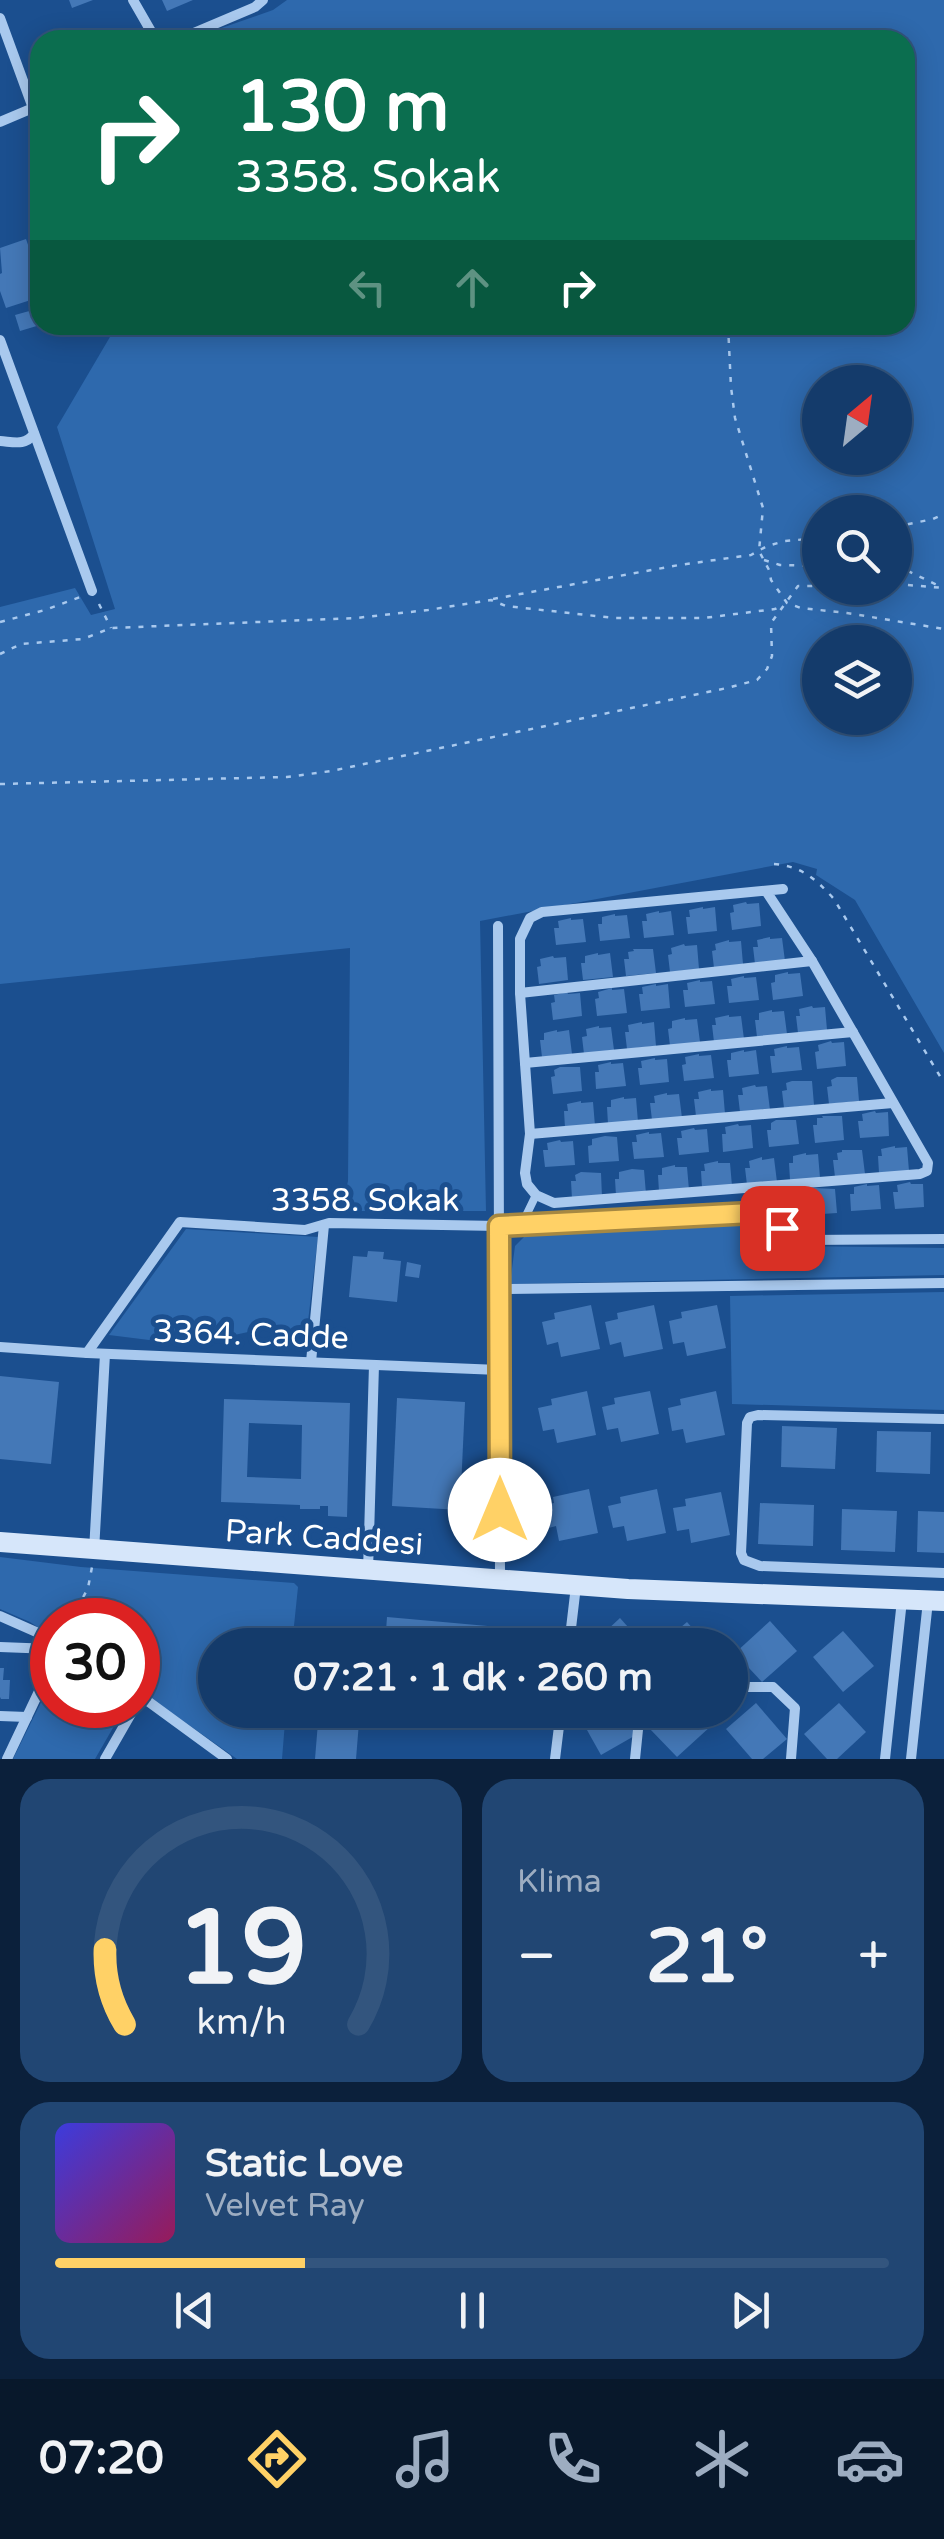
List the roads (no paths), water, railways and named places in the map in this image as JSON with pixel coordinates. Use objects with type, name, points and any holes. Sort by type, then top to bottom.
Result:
[{"type":"street","points":[[133,0],[150,30]]},
{"type":"street","points":[[201,30],[263,0]]},
{"type":"street","points":[[0,18],[30,91]]},
{"type":"street","points":[[0,122],[30,109]]},
{"type":"street","points":[[0,340],[92,591]]},
{"type":"street","points":[[0,441],[20,443],[34,434]]},
{"type":"street","points":[[766,891],[853,1032],[928,1163],[927,1170],[920,1174],[554,1203],[536,1196],[525,1173],[530,1134],[520,993],[520,939],[525,924],[542,912],[766,891],[783,890]]},
{"type":"street","points":[[498,926],[500,1581]]},
{"type":"street","points":[[520,993],[812,962]]},
{"type":"street","points":[[524,1063],[853,1032]]},
{"type":"street","points":[[530,1134],[893,1102]]},
{"type":"street","name":"3358. Sokak","points":[[87,1353],[180,1222],[305,1230],[324,1225],[499,1226],[752,1213],[806,1240],[944,1239]]},
{"type":"street","points":[[310,1362],[324,1225]]},
{"type":"street","points":[[499,1288],[944,1283]]},
{"type":"street","name":"3364. Cadde","points":[[0,1347],[500,1370]]},
{"type":"street","points":[[94,1551],[105,1354]]},
{"type":"street","points":[[368,1571],[374,1364]]},
{"type":"street","points":[[944,1419],[750,1416],[741,1554],[744,1560],[760,1566],[944,1573]]},
{"type":"street","name":"Park Caddesi","points":[[0,1542],[576,1586],[936,1601]]},
{"type":"street","points":[[571,1628],[576,1586]]},
{"type":"street","points":[[885,1759],[902,1600]]},
{"type":"street","points":[[911,1759],[936,1601]]},
{"type":"street","points":[[0,1616],[30,1629]]},
{"type":"street","points":[[0,1647],[30,1648]]},
{"type":"street","points":[[748,1687],[774,1688],[795,1708],[791,1759]]},
{"type":"street","points":[[7,1759],[30,1712]]},
{"type":"street","points":[[160,1715],[227,1759]]},
{"type":"street","points":[[0,1716],[27,1718]]},
{"type":"street","points":[[105,1759],[122,1728]]},
{"type":"street","points":[[554,1759],[558,1728]]},
{"type":"street","points":[[635,1759],[638,1728]]},
{"type":"lane","points":[[522,1224],[536,1196]]}]
